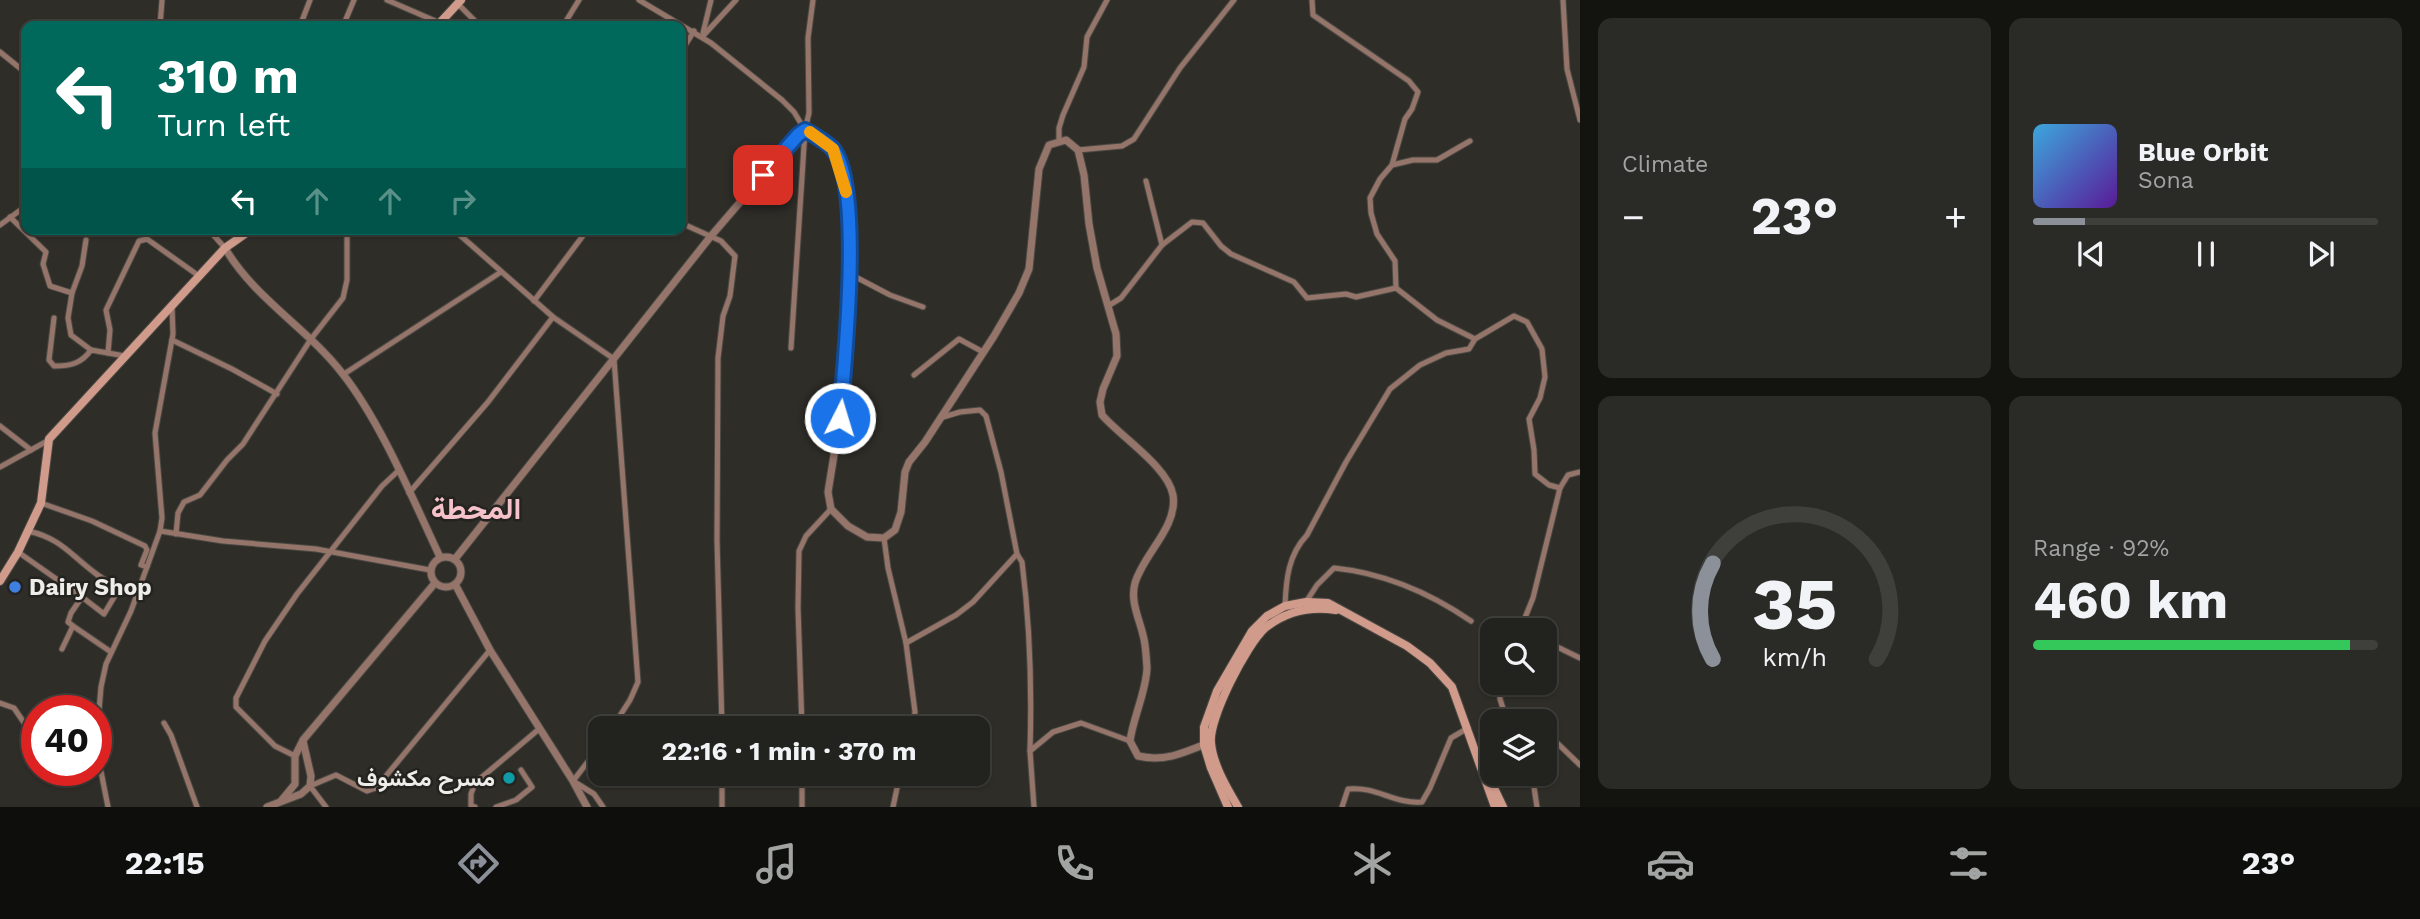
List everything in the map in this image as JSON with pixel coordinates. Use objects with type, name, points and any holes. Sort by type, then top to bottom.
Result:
[{"type":"main road","points":[[442,21],[460,2]]},
{"type":"main road","points":[[0,581],[18,552],[41,503],[49,439],[198,276],[225,248],[243,235]]},
{"type":"main road","points":[[1227,807],[1211,768],[1204,727],[1217,691],[1252,631],[1267,616],[1286,606],[1306,602],[1328,603],[1407,646],[1430,663],[1452,687],[1480,760]]},
{"type":"main road","points":[[1237,807],[1208,744],[1213,718],[1221,701],[1264,629],[1299,610],[1329,609],[1345,612]]},
{"type":"main road","points":[[1489,786],[1495,807]]},
{"type":"main road","points":[[1492,786],[1503,807]]},
{"type":"street","points":[[160,21],[162,0]]},
{"type":"street","points":[[302,21],[310,0]]},
{"type":"street","points":[[345,21],[354,0]]},
{"type":"street","points":[[387,0],[430,21]]},
{"type":"street","points":[[566,21],[579,0]]},
{"type":"street","points":[[639,0],[676,21]]},
{"type":"street","points":[[702,37],[711,0]]},
{"type":"street","points":[[702,37],[736,0]]},
{"type":"street","points":[[791,348],[805,130],[809,113],[808,38],[813,0]]},
{"type":"street","points":[[1059,142],[1063,115],[1084,67],[1087,37],[1107,0]]},
{"type":"street","points":[[1078,150],[1122,146],[1134,139],[1180,68],[1234,0]]},
{"type":"street","points":[[1312,0],[1313,15],[1349,42],[1409,80],[1418,92],[1405,120],[1392,165],[1380,179],[1370,198],[1371,213],[1377,234],[1395,261],[1396,288],[1437,320],[1475,339]]},
{"type":"street","points":[[1563,0],[1567,69],[1580,120]]},
{"type":"street","points":[[460,2],[476,21]]},
{"type":"street","points":[[686,26],[782,100],[794,112],[805,130],[833,149],[842,172],[847,195],[850,274],[840,418],[828,492],[831,509],[848,526],[867,537],[884,538],[895,530],[901,512],[905,472],[909,462],[940,419],[1019,293],[1029,269],[1039,169],[1049,145],[1066,140],[1078,150],[1097,268],[1116,334],[1117,356],[1102,389],[1102,415],[1166,477],[1173,495],[1172,512],[1163,533],[1141,566],[1134,586],[1135,605],[1144,637],[1147,671],[1130,741],[1138,756],[1153,760],[1174,757],[1208,744]]},
{"type":"street","points":[[686,44],[694,31]]},
{"type":"street","points":[[0,52],[21,69]]},
{"type":"street","points":[[455,559],[711,236],[805,130]]},
{"type":"street","points":[[1392,165],[1413,160],[1437,160],[1470,141]]},
{"type":"street","points":[[1146,181],[1162,244]]},
{"type":"street","points":[[0,225],[21,209]]},
{"type":"street","points":[[10,217],[21,228]]},
{"type":"street","points":[[1108,306],[1121,298],[1162,244],[1192,222],[1203,223],[1231,254],[1294,282],[1307,298],[1346,294],[1356,297],[1396,288]]},
{"type":"street","points":[[686,225],[721,241],[735,256],[718,358],[716,459],[722,716]]},
{"type":"street","points":[[28,235],[46,253],[43,264],[50,286],[72,293]]},
{"type":"street","points":[[213,235],[234,264],[261,293],[312,339],[344,374],[368,412],[440,557]]},
{"type":"street","points":[[176,534],[178,513],[184,502],[200,495],[243,444],[312,339],[343,298],[347,280],[347,235]]},
{"type":"street","points":[[460,235],[552,317],[614,359]]},
{"type":"street","points":[[534,300],[583,235]]},
{"type":"street","points":[[108,353],[110,330],[106,310],[139,241],[147,239],[198,276]]},
{"type":"street","points":[[86,240],[68,318],[71,335],[91,350],[125,356]]},
{"type":"street","points":[[344,374],[501,272]]},
{"type":"street","points":[[850,274],[890,295],[923,307]]},
{"type":"street","points":[[108,807],[96,746],[101,687],[106,664],[131,611],[160,531],[162,518],[155,433],[172,341],[172,304]]},
{"type":"street","points":[[1286,606],[1286,574],[1299,544],[1307,535],[1346,462],[1390,389],[1420,365],[1446,354],[1469,349],[1475,339],[1514,316],[1527,322],[1542,349],[1545,377],[1540,398],[1529,419],[1535,474],[1549,485],[1560,488]]},
{"type":"street","points":[[409,492],[488,402],[552,317]]},
{"type":"street","points":[[54,318],[49,360],[54,366],[75,364],[84,359],[91,350]]},
{"type":"street","points":[[914,375],[959,339],[983,352]]},
{"type":"street","points":[[172,341],[277,394]]},
{"type":"street","points":[[614,359],[638,682],[620,716]]},
{"type":"street","points":[[940,419],[960,412],[979,410],[986,416],[1001,472],[1017,554],[1022,562],[1029,623],[1030,751],[1034,807]]},
{"type":"street","points":[[0,426],[31,450]]},
{"type":"street","points":[[0,467],[49,439]]},
{"type":"street","points":[[295,756],[275,746],[236,707],[236,698],[265,641],[382,486],[398,471]]},
{"type":"street","points":[[1525,618],[1533,598],[1560,488],[1568,475],[1580,472]]},
{"type":"street","points":[[41,503],[92,521],[145,546],[147,550],[141,565],[147,567]]},
{"type":"street","points":[[802,716],[799,551],[806,536],[831,509]]},
{"type":"street","points":[[18,552],[104,614],[119,589],[47,535],[28,531]]},
{"type":"street","points":[[160,531],[223,541],[316,549],[430,570]]},
{"type":"street","points":[[884,538],[888,568],[906,643],[914,716]]},
{"type":"street","points":[[906,643],[956,615],[973,602],[1017,554]]},
{"type":"street","points":[[440,557],[455,559],[461,574],[455,584],[445,588],[435,583],[430,570],[435,560],[440,557]]},
{"type":"street","points":[[1306,602],[1317,585],[1334,568],[1373,574],[1441,600],[1471,621]]},
{"type":"street","points":[[281,801],[295,784],[295,756],[303,740],[435,583]]},
{"type":"street","points":[[455,584],[490,650],[587,807]]},
{"type":"street","points":[[82,597],[68,622],[111,652]]},
{"type":"street","points":[[62,649],[73,626]]},
{"type":"street","points":[[1557,647],[1580,658]]},
{"type":"street","points":[[267,807],[301,794],[310,786],[336,775],[367,791],[376,788],[490,650]]},
{"type":"street","points":[[0,704],[14,708],[21,718]]},
{"type":"street","points":[[164,723],[171,735],[197,807]]},
{"type":"street","points":[[1030,751],[1053,732],[1081,723],[1130,741]]},
{"type":"street","points":[[1342,807],[1348,789],[1360,788],[1406,803],[1422,802],[1451,737],[1468,728]]},
{"type":"street","points":[[475,807],[471,806],[471,794],[475,783],[539,729]]},
{"type":"street","points":[[303,740],[311,776],[310,786],[326,807]]},
{"type":"street","points":[[1557,743],[1580,765]]},
{"type":"street","points":[[573,781],[588,762]]},
{"type":"street","points":[[496,807],[516,800],[532,787],[521,770]]},
{"type":"street","points":[[573,781],[594,794],[603,807]]},
{"type":"street","points":[[722,786],[722,807]]},
{"type":"street","points":[[802,786],[802,807]]},
{"type":"street","points":[[893,807],[897,786]]},
{"type":"street","points":[[1534,786],[1537,807]]},
{"type":"slow traffic","points":[[810,132],[833,149],[846,192]]},
{"type":"place","name":"Dairy Shop","points":[[15,587]]},
{"type":"place","name":"مسرح مكشوف","points":[[509,778]]},
{"type":"district","name":"المحطة","points":[[476,508]]},
{"type":"route","points":[[763,175],[805,130],[833,149],[842,172],[847,195],[850,237],[850,295],[840,418]]}]
